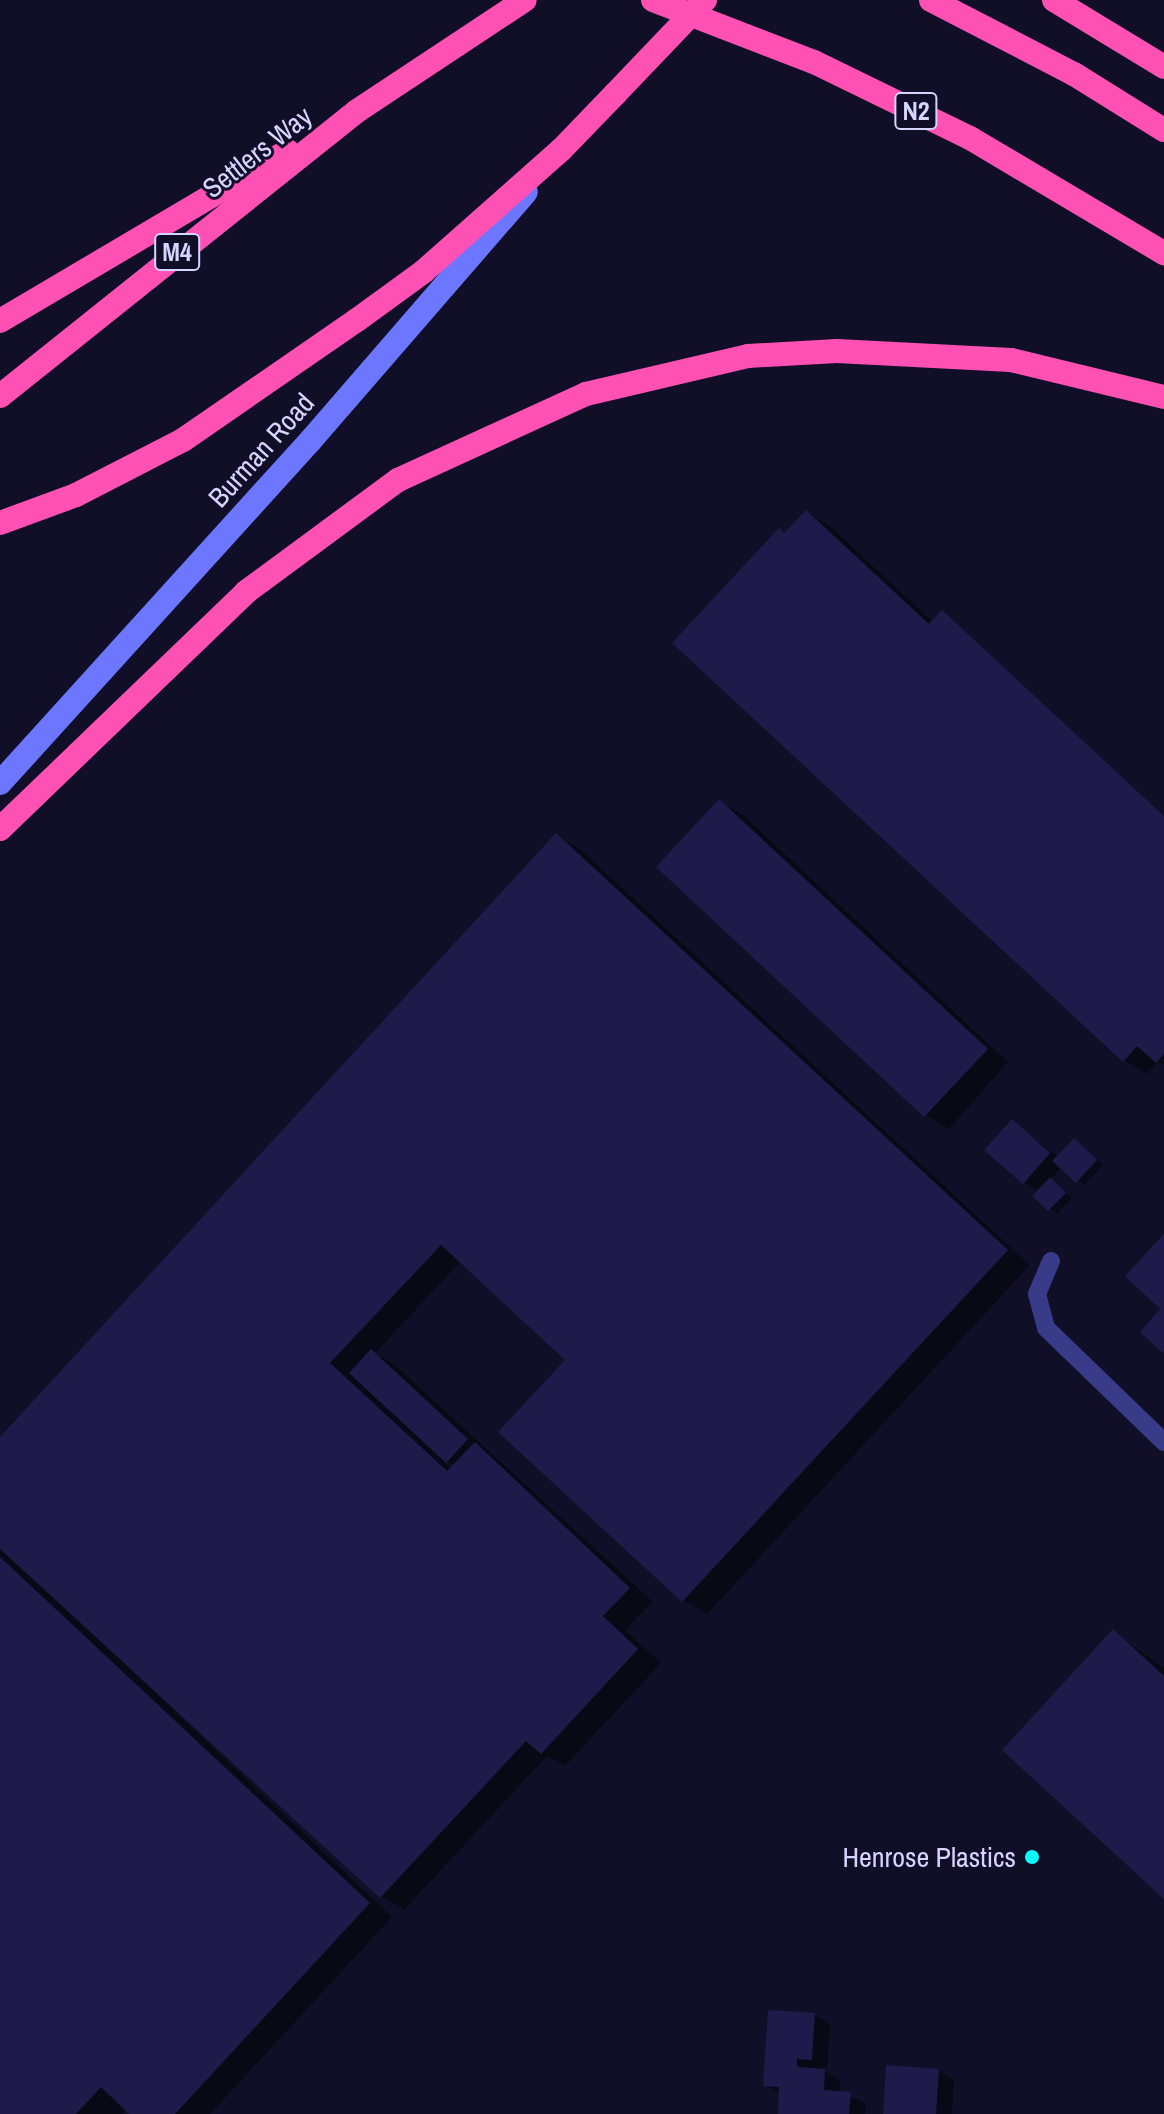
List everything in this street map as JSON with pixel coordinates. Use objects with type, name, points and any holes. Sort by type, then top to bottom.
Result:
[{"type":"highway","name":"Settlers Way","points":[[0,396],[357,111],[525,0]]},
{"type":"highway","name":"N2","points":[[653,0],[814,62],[970,138],[1164,253]]},
{"type":"highway","points":[[0,523],[76,495],[183,440],[423,272],[561,150],[705,0]]},
{"type":"highway","points":[[931,0],[1074,74],[1164,130]]},
{"type":"highway","points":[[1054,0],[1164,67]]},
{"type":"highway","points":[[0,321],[357,111]]},
{"type":"highway","points":[[0,829],[246,592],[398,480],[586,394],[748,356],[837,351],[1011,360],[1164,397]]},
{"type":"main road","name":"Burman Road","points":[[0,783],[300,452],[561,150]]},
{"type":"lane","points":[[1051,1261],[1037,1294],[1046,1328],[1164,1442]]},
{"type":"building","points":[[806,510],[929,624],[942,610],[1164,816],[1164,1054],[1156,1063],[1137,1046],[1123,1062],[672,643],[779,528],[784,533]]},
{"type":"building","points":[[719,799],[988,1049],[924,1117],[656,867]]},
{"type":"building","points":[[556,833],[1008,1250],[682,1602],[498,1432],[565,1360],[441,1245],[330,1363],[447,1471],[475,1442],[630,1588],[603,1616],[638,1649],[541,1754],[526,1741],[380,1898],[0,1549],[0,1437]]},
{"type":"building","points":[[1012,1119],[1050,1153],[1023,1184],[984,1150]]},
{"type":"building","points":[[1074,1138],[1097,1160],[1076,1183],[1052,1161]]},
{"type":"building","points":[[1050,1177],[1066,1193],[1048,1211],[1032,1196]]},
{"type":"building","points":[[1164,1234],[1164,1354],[1140,1332],[1160,1309],[1125,1276]]},
{"type":"building","points":[[371,1349],[468,1439],[446,1463],[349,1373]]},
{"type":"building","points":[[0,1557],[370,1903],[175,2114],[129,2114],[101,2087],[76,2114],[0,2114]]},
{"type":"building","points":[[1113,1629],[1164,1676],[1164,1899],[1002,1750]]},
{"type":"building","points":[[768,2010],[815,2013],[812,2060],[797,2059],[797,2067],[825,2069],[824,2090],[851,2092],[849,2114],[778,2114],[779,2087],[763,2086]]},
{"type":"building","points":[[886,2065],[939,2069],[936,2114],[883,2114]]},
{"type":"place","name":"Henrose Plastics","points":[[1032,1857]]}]
